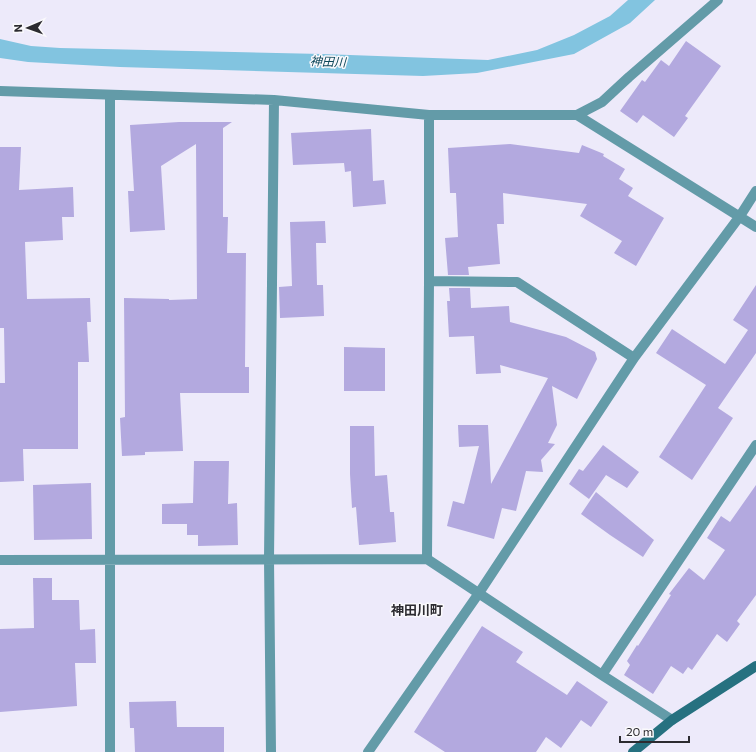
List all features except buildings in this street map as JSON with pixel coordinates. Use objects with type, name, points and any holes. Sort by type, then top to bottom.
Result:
[{"type":"street","points":[[0,91],[274,100],[429,115],[577,116],[602,102],[634,72],[718,0]]},
{"type":"street","points":[[110,95],[110,752]]},
{"type":"street","points":[[271,752],[269,559],[274,100]]},
{"type":"street","points":[[427,559],[429,115]]},
{"type":"street","points":[[577,116],[756,227]]},
{"type":"street","points":[[368,752],[479,593],[634,358],[740,216],[756,191]]},
{"type":"street","points":[[429,281],[517,282],[634,358]]},
{"type":"street","points":[[602,675],[756,445]]},
{"type":"street","points":[[0,560],[427,559],[672,720]]},
{"type":"street","points":[[633,752],[672,720],[756,666]]},
{"type":"water","name":"神田川","points":[[628,0],[655,0],[630,23],[574,54],[477,73],[423,76],[120,67],[28,62],[0,58],[0,39],[31,46],[60,48],[322,54],[488,60],[537,50],[574,35],[610,16]]},
{"type":"district","name":"神田川町","points":[[417,610]]}]
